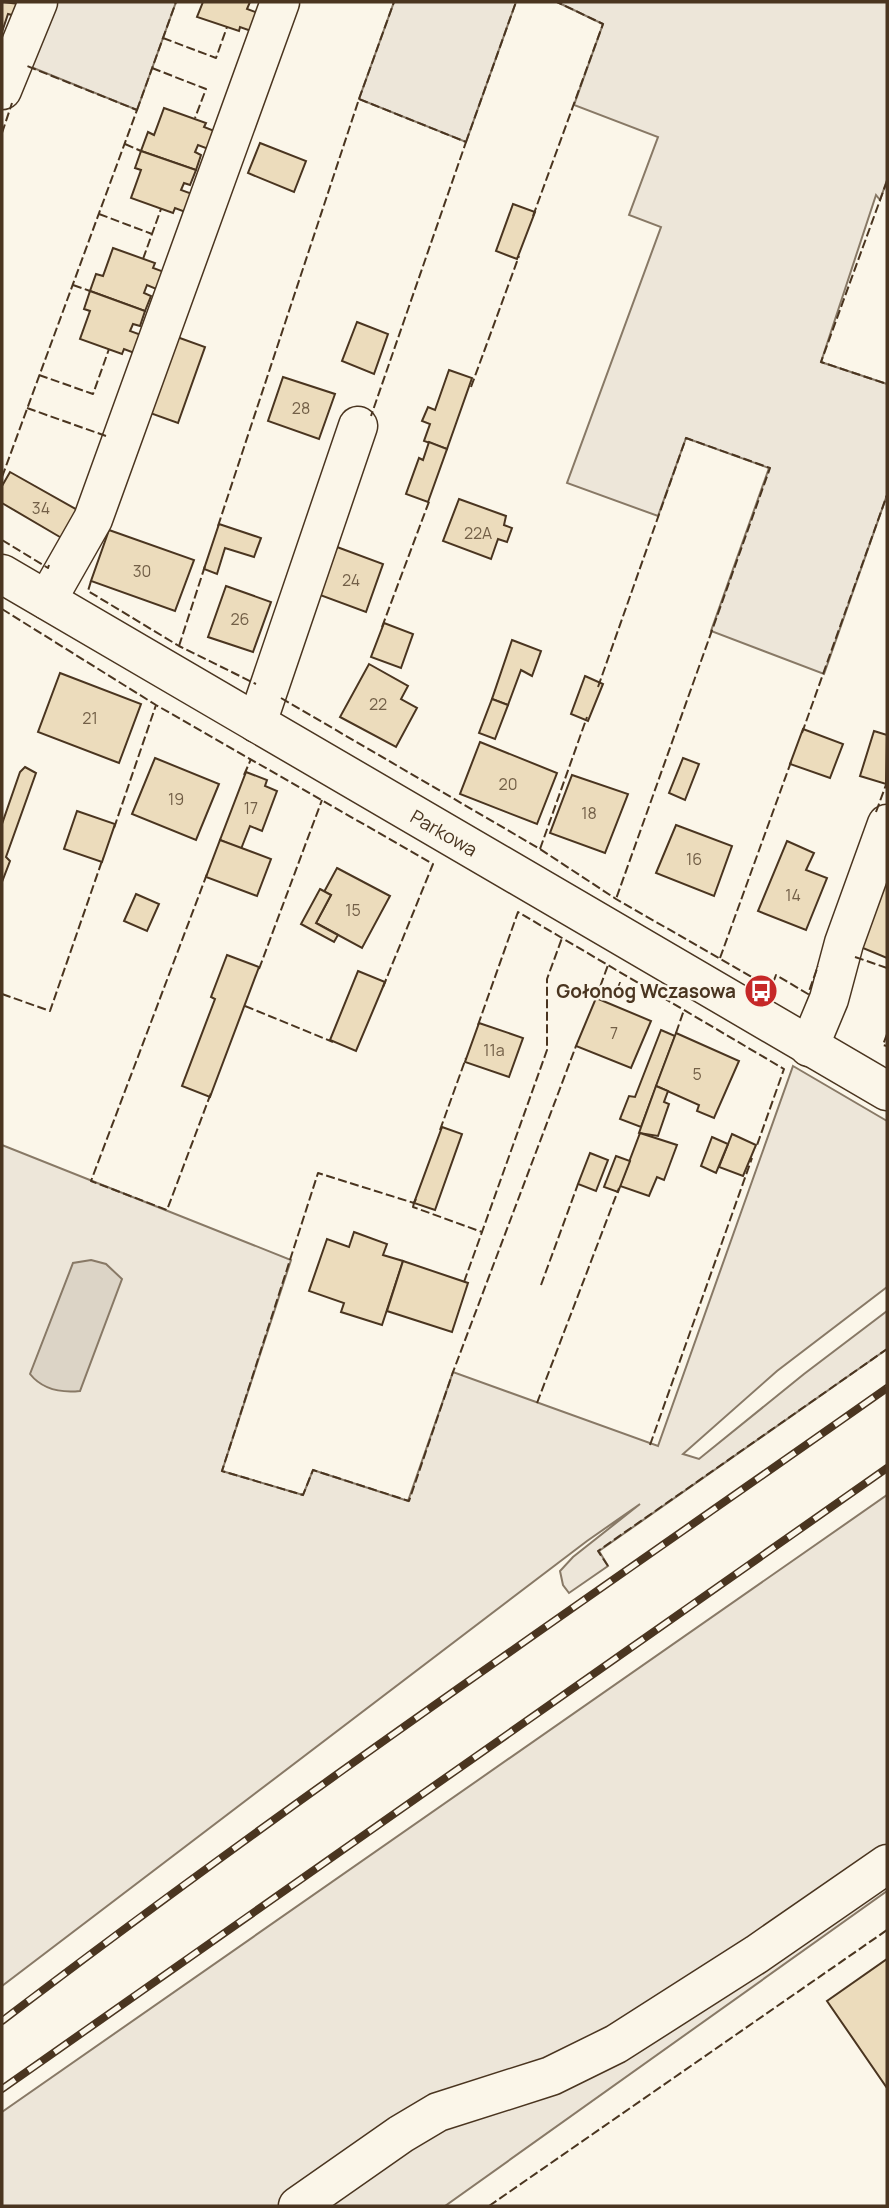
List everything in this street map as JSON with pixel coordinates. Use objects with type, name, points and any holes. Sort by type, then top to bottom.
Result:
[{"type":"street","points":[[2,90],[38,2]]},
{"type":"street","points":[[47,600],[93,519],[280,2]]},
{"type":"street","points":[[257,723],[358,426]]},
{"type":"street","name":"Parkowa","points":[[2,574],[887,1091]]},
{"type":"street","points":[[809,1047],[829,999],[844,943],[887,824]]},
{"type":"street","points":[[298,2206],[401,2134],[438,2112],[551,2076],[616,2044],[757,1954],[887,1864]]},
{"type":"shaded area","points":[[49,2],[176,2],[137,110],[26,65]]},
{"type":"shaded area","points":[[394,2],[516,2],[466,142],[359,99]]},
{"type":"shaded area","points":[[557,2],[887,2],[887,180],[880,200],[876,195],[821,362],[887,384],[887,495],[824,674],[711,631],[769,468],[686,438],[658,516],[567,483],[661,227],[629,215],[658,137],[574,105],[603,24]]},
{"type":"shaded area","points":[[793,1066],[887,1121],[887,1287],[777,1371],[683,1454],[699,1459],[887,1311],[887,1349],[599,1551],[608,1566],[569,1593],[563,1585],[560,1571],[573,1557],[640,1504],[587,1541],[2,1986],[2,1145],[291,1260],[222,1471],[303,1495],[313,1470],[408,1501],[453,1372],[658,1446]]},
{"type":"shaded area","points":[[91,1260],[106,1264],[122,1279],[80,1391],[52,1389],[30,1374],[73,1263]]},
{"type":"shaded area","points":[[887,1495],[887,1891],[445,2206],[2,2206],[2,2112]]},
{"type":"building","points":[[2,2],[20,4],[16,16],[8,14],[2,32]]},
{"type":"building","points":[[203,2],[250,2],[247,9],[261,14],[254,32],[240,27],[239,31],[197,17]]},
{"type":"building","points":[[164,108],[206,123],[204,127],[217,132],[211,150],[198,145],[195,152],[201,155],[196,170],[141,151],[148,132],[154,135]]},
{"type":"building","points":[[260,143],[306,161],[294,192],[248,173]]},
{"type":"building","points":[[141,151],[196,170],[190,185],[184,183],[181,190],[195,195],[188,213],[175,208],[173,213],[131,198],[141,170],[135,168]]},
{"type":"building","points":[[513,204],[535,212],[517,259],[496,251]]},
{"type":"building","points":[[113,248],[155,263],[153,268],[167,273],[161,291],[147,285],[144,293],[151,296],[145,311],[90,291],[96,274],[103,276]]},
{"type":"building","points":[[90,291],[145,311],[140,326],[133,324],[130,331],[144,336],[137,354],[124,349],[122,354],[80,339],[90,311],[84,309]]},
{"type":"building","points":[[357,322],[388,334],[374,374],[342,361]]},
{"type":"building","points":[[177,337],[205,347],[178,423],[150,413]]},
{"type":"building","points":[[449,370],[472,378],[447,449],[424,441],[430,424],[422,421],[428,407],[435,410]]},
{"type":"building","points":[[283,377],[335,394],[319,439],[268,421]]},
{"type":"building","points":[[429,442],[447,449],[428,502],[406,494],[419,458],[423,460]]},
{"type":"building","points":[[10,472],[81,512],[65,540],[2,503],[2,486]]},
{"type":"building","points":[[459,499],[506,516],[504,525],[512,528],[507,542],[498,539],[491,559],[443,541]]},
{"type":"building","points":[[219,524],[261,538],[254,557],[225,548],[217,574],[204,569]]},
{"type":"building","points":[[109,530],[194,560],[175,611],[91,581]]},
{"type":"building","points":[[337,547],[383,564],[366,612],[320,595]]},
{"type":"building","points":[[226,586],[271,602],[253,652],[208,637]]},
{"type":"building","points":[[384,623],[413,634],[401,668],[371,657]]},
{"type":"building","points":[[512,640],[541,651],[532,676],[521,670],[508,705],[492,699]]},
{"type":"building","points":[[369,664],[408,686],[401,699],[417,708],[396,747],[340,717]]},
{"type":"building","points":[[60,673],[141,704],[119,763],[38,732]]},
{"type":"building","points":[[585,676],[603,684],[588,721],[571,714]]},
{"type":"building","points":[[492,699],[508,705],[495,739],[479,733]]},
{"type":"building","points":[[803,729],[843,744],[830,778],[790,764]]},
{"type":"building","points":[[874,731],[887,735],[886,784],[860,776]]},
{"type":"building","points":[[480,742],[557,773],[537,824],[460,794]]},
{"type":"building","points":[[155,758],[219,784],[196,840],[132,814]]},
{"type":"building","points":[[683,758],[699,764],[685,800],[669,793]]},
{"type":"building","points":[[25,767],[36,773],[6,857],[10,861],[2,882],[2,824],[20,772]]},
{"type":"building","points":[[246,772],[267,780],[265,786],[277,791],[262,831],[250,826],[241,849],[220,840]]},
{"type":"building","points":[[572,775],[628,794],[605,853],[550,833]]},
{"type":"building","points":[[77,811],[115,824],[102,862],[64,849]]},
{"type":"building","points":[[676,825],[732,846],[714,896],[656,873]]},
{"type":"building","points":[[220,840],[271,859],[257,896],[206,877]]},
{"type":"building","points":[[787,841],[814,853],[806,870],[827,878],[806,930],[758,911]]},
{"type":"building","points":[[337,868],[390,896],[362,948],[316,923],[331,895],[324,892]]},
{"type":"building","points":[[887,873],[887,958],[858,946]]},
{"type":"building","points":[[320,889],[331,895],[316,923],[338,935],[334,942],[301,924]]},
{"type":"building","points":[[136,894],[159,904],[147,931],[124,921]]},
{"type":"building","points":[[227,955],[259,967],[210,1097],[182,1086],[215,999],[211,997]]},
{"type":"building","points":[[358,971],[385,982],[356,1051],[330,1040]]},
{"type":"building","points":[[596,998],[651,1021],[631,1068],[576,1046]]},
{"type":"building","points":[[479,1023],[523,1038],[509,1077],[465,1062]]},
{"type":"building","points":[[661,1030],[675,1036],[641,1127],[620,1119],[629,1096],[635,1097]]},
{"type":"building","points":[[676,1033],[739,1061],[714,1118],[697,1111],[699,1105],[656,1086]]},
{"type":"building","points":[[656,1086],[668,1091],[664,1102],[669,1104],[658,1136],[639,1133]]},
{"type":"building","points":[[442,1127],[462,1134],[435,1210],[414,1203]]},
{"type":"building","points":[[640,1133],[677,1145],[664,1180],[657,1177],[649,1196],[620,1186]]},
{"type":"building","points":[[732,1134],[756,1145],[743,1176],[719,1167]]},
{"type":"building","points":[[712,1137],[728,1144],[716,1173],[701,1166]]},
{"type":"building","points":[[590,1153],[608,1160],[596,1191],[578,1184]]},
{"type":"building","points":[[616,1156],[630,1161],[618,1192],[604,1187]]},
{"type":"building","points":[[354,1232],[387,1244],[383,1255],[403,1261],[382,1325],[341,1312],[344,1303],[309,1291],[327,1239],[349,1247]]},
{"type":"building","points":[[403,1261],[468,1283],[452,1332],[387,1311]]},
{"type":"building","points":[[887,1959],[887,2088],[827,2001]]},
{"type":"railway","points":[[2,2021],[330,1779],[887,1388]]},
{"type":"railway","points":[[2,2089],[887,1468]]},
{"type":"fence","points":[[137,110],[176,2]]},
{"type":"fence","points":[[359,99],[394,2]]},
{"type":"fence","points":[[466,142],[516,2]]},
{"type":"fence","points":[[533,216],[603,24],[557,2]]},
{"type":"fence","points":[[163,38],[216,58],[227,27]]},
{"type":"fence","points":[[2,477],[137,110],[27,66]]},
{"type":"fence","points":[[152,68],[206,89],[195,118]]},
{"type":"fence","points":[[218,526],[359,99],[466,142],[371,416]]},
{"type":"fence","points":[[2,133],[12,103]]},
{"type":"fence","points":[[125,144],[141,151]]},
{"type":"fence","points":[[887,181],[821,362],[887,384]]},
{"type":"fence","points":[[143,259],[161,209]]},
{"type":"fence","points":[[99,214],[152,234]]},
{"type":"fence","points":[[471,387],[519,256]]},
{"type":"fence","points":[[73,285],[90,291]]},
{"type":"fence","points":[[39,375],[93,394],[109,349]]},
{"type":"fence","points":[[27,408],[106,436]]},
{"type":"fence","points":[[598,687],[686,438],[770,468],[616,899]]},
{"type":"fence","points":[[802,733],[887,495]]},
{"type":"fence","points":[[382,627],[430,499]]},
{"type":"fence","points":[[2,540],[48,568],[49,565]]},
{"type":"fence","points":[[179,646],[205,566]]},
{"type":"fence","points":[[91,581],[88,591],[179,646],[256,684]]},
{"type":"fence","points":[[2,609],[156,705],[433,864],[383,987]]},
{"type":"fence","points":[[281,698],[540,849],[616,899],[771,988],[776,975],[808,994],[818,966]]},
{"type":"fence","points":[[114,828],[156,705]]},
{"type":"fence","points":[[540,849],[587,717]]},
{"type":"fence","points":[[244,775],[251,759]]},
{"type":"fence","points":[[720,958],[791,762]]},
{"type":"fence","points":[[876,812],[887,782]]},
{"type":"fence","points":[[259,969],[322,800]]},
{"type":"fence","points":[[2,994],[50,1011],[103,858]]},
{"type":"fence","points":[[207,874],[91,1181],[167,1210],[211,1093]]},
{"type":"fence","points":[[478,1025],[518,912],[784,1069],[756,1148]]},
{"type":"fence","points":[[414,1203],[413,1207],[482,1232],[547,1050],[547,979],[562,938]]},
{"type":"fence","points":[[855,957],[887,968]]},
{"type":"fence","points":[[596,998],[608,965]]},
{"type":"fence","points":[[245,1006],[333,1042]]},
{"type":"fence","points":[[676,1033],[684,1010]]},
{"type":"fence","points":[[887,1034],[883,1045],[887,1046]]},
{"type":"fence","points":[[416,1199],[414,1203],[318,1173],[222,1471],[303,1495],[313,1470],[409,1501],[453,1372],[576,1046]]},
{"type":"fence","points":[[440,1130],[466,1058]]},
{"type":"fence","points":[[650,1445],[752,1158]]},
{"type":"fence","points":[[541,1285],[578,1184]]},
{"type":"fence","points":[[537,1403],[619,1188]]},
{"type":"fence","points":[[464,1282],[482,1232]]},
{"type":"fence","points":[[608,1566],[598,1551],[887,1349]]},
{"type":"fence","points":[[489,2206],[887,1930]]},
{"type":"place","name":"Gołonóg Wczasowa","points":[[761,991]]}]
